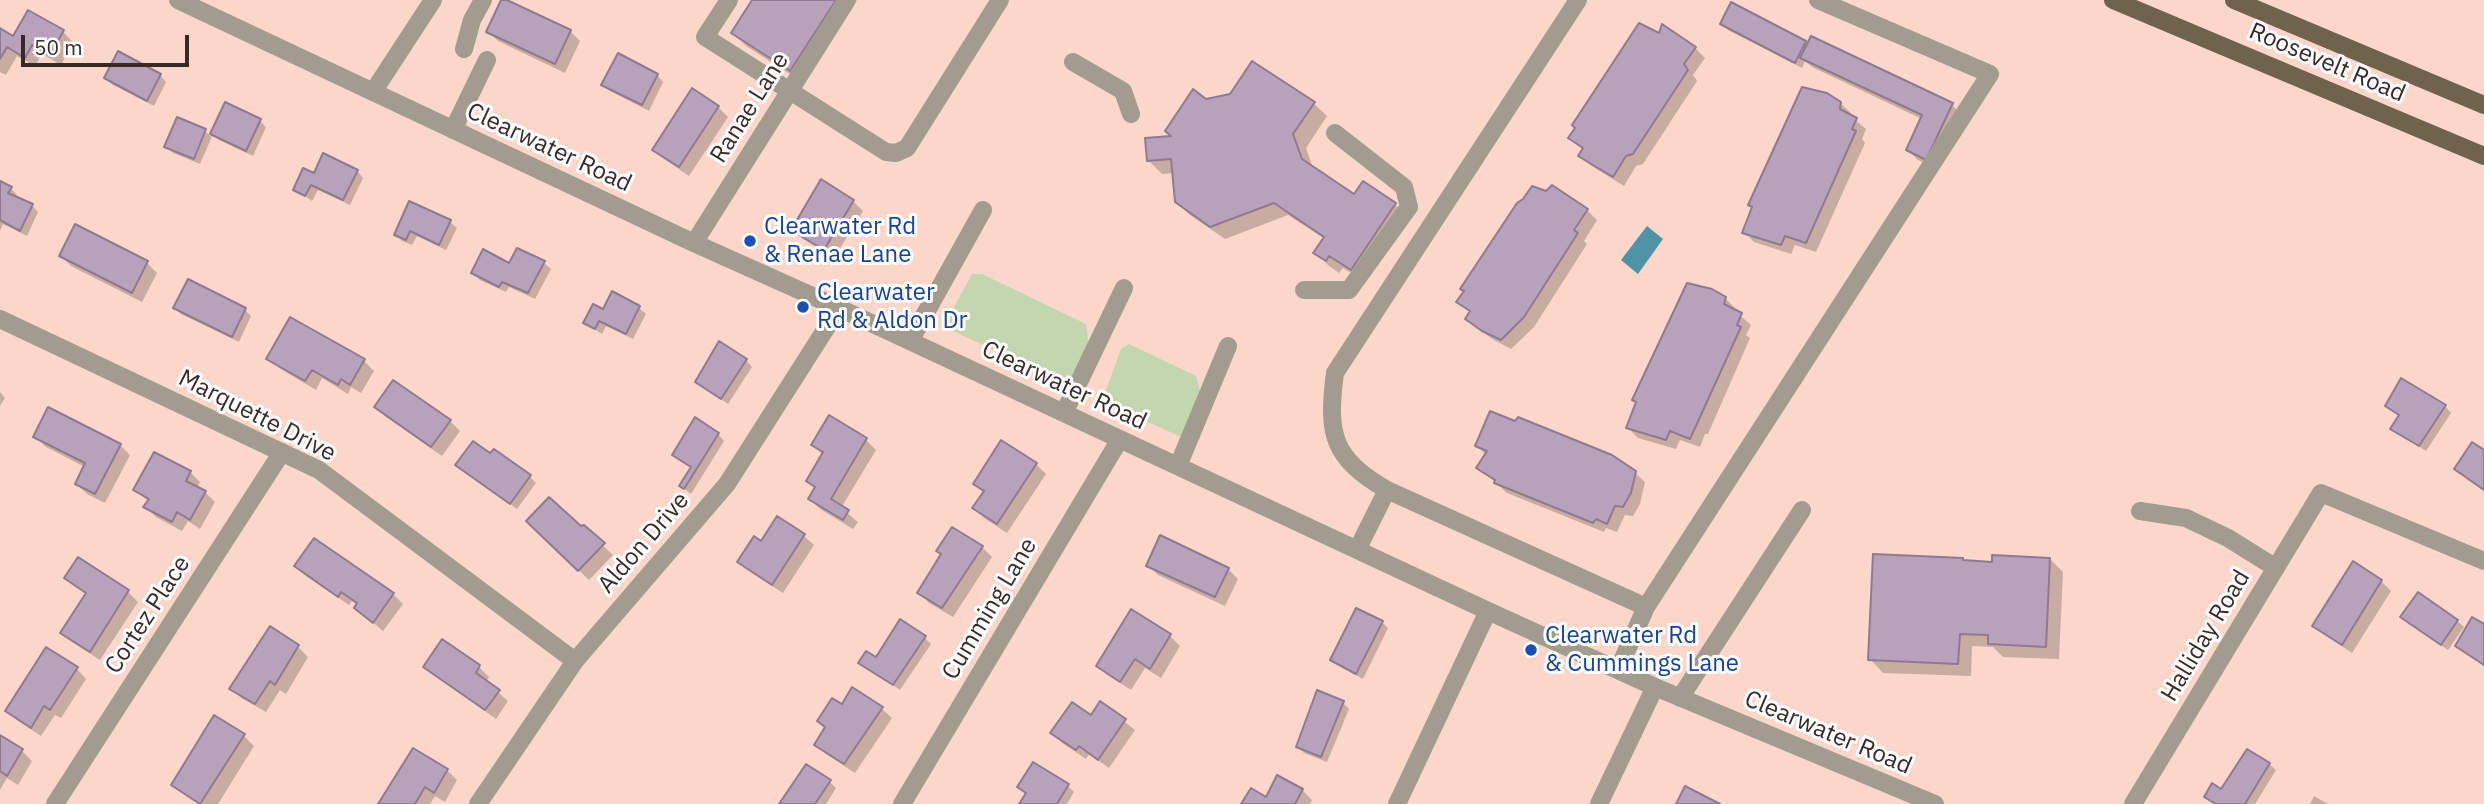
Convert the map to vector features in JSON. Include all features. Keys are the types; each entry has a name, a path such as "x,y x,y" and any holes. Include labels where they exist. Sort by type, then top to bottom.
{"main road":[{"name":"Roosevelt Road","path":"2113,0 2484,156"},
{"name":"Roosevelt Road","path":"2234,0 2484,105"}],"street":[{"name":"Clearwater Road","path":"178,0 694,243 1488,611 1680,698 1935,804"},
{"path":"373,92 433,0"},
{"path":"464,49 472,20 483,0"},
{"path":"729,0 705,37 886,152 896,153 907,148 1000,0"},
{"name":"Ranae Lane","path":"694,243 847,0"},
{"path":"1578,0 1335,373 1331,404 1334,435 1345,458 1362,475 1387,490 1646,607"},
{"path":"1618,670 1646,607 1990,74 1818,0"},
{"path":"453,130 487,60"},
{"path":"1073,62 1123,91 1131,114"},
{"path":"1304,290 1349,290 1409,208 1404,187 1335,133"},
{"path":"910,341 983,210"},
{"path":"1064,413 1124,288"},
{"name":"Aldon Drive","path":"478,804 575,661 727,484 839,308"},
{"name":"Marquette Drive","path":"0,319 318,470 575,661"},
{"path":"1178,466 1228,346"},
{"name":"Cumming Lane","path":"902,804 1120,439"},
{"name":"Cortez Place","path":"55,804 282,452"},
{"path":"1357,550 1387,490"},
{"name":"Halliday Road","path":"2133,804 2321,493 2484,561"},
{"path":"1680,698 1802,510"},
{"path":"2140,511 2186,518 2228,538 2276,568"},
{"path":"1397,804 1488,611"},
{"path":"1600,804 1655,687"}],"green space":[{"path":"972,274 982,274 1086,324 1089,347 1073,379 1064,383 949,329 947,320"},
{"path":"1129,344 1196,376 1202,398 1184,435 1179,436 1102,401 1121,349"}],"water":[{"path":"1647,226 1663,239 1638,274 1621,260"}],"building":[{"path":"501,0 507,0 571,30 555,64 486,32"},
{"path":"752,0 836,0 790,71 731,33"},
{"path":"1731,2 1806,41 1795,63 1720,24"},
{"path":"28,10 64,30 50,56 32,45 25,58 7,47 0,59 0,28 13,36"},
{"path":"1639,23 1659,33 1662,24 1696,47 1684,64 1688,70 1633,154 1626,156 1613,177 1578,156 1583,148 1568,138 1575,128 1572,125"},
{"path":"1811,36 1953,103 1926,160 1906,150 1922,115 1800,58"},
{"path":"118,51 161,74 147,101 104,78"},
{"path":"618,53 658,74 642,105 601,85"},
{"path":"1252,61 1315,102 1293,134 1302,159 1354,194 1363,181 1396,203 1351,270 1329,256 1326,261 1313,253 1324,237 1274,203 1210,227 1175,202 1171,159 1147,161 1145,138 1171,136 1165,131 1193,89 1206,99 1230,94"},
{"path":"1802,87 1827,93 1841,102 1840,109 1857,118 1852,129 1856,131 1806,243 1785,236 1781,245 1742,233 1752,207 1748,205"},
{"path":"692,88 719,106 679,167 652,150"},
{"path":"225,102 261,119 246,151 210,134"},
{"path":"177,117 206,129 194,159 164,147"},
{"path":"323,153 358,170 343,200 311,185 305,196 293,190 303,168 314,173"},
{"path":"821,179 854,200 824,250 791,230"},
{"path":"0,181 12,187 8,193 33,204 20,231 0,220"},
{"path":"1552,185 1588,209 1574,230 1578,233 1524,317 1501,340 1465,319 1470,311 1456,302 1464,291 1460,289 1517,203 1532,186 1546,191"},
{"path":"409,201 451,220 439,245 410,231 406,240 394,235"},
{"path":"75,224 148,261 132,293 59,256"},
{"path":"517,248 545,261 528,293 502,282 499,287 471,273 483,249 509,263"},
{"path":"188,279 246,308 232,337 173,308"},
{"path":"1687,283 1712,289 1726,297 1724,304 1742,313 1737,325 1741,327 1690,439 1670,431 1666,440 1626,428 1636,402 1632,400"},
{"path":"612,291 640,306 626,334 599,321 595,329 583,323 593,304 603,309"},
{"path":"290,317 365,359 350,385 341,379 338,385 312,370 305,381 266,359"},
{"path":"719,341 747,359 721,399 695,382"},
{"path":"2401,378 2446,405 2419,446 2390,429 2399,415 2385,406"},
{"path":"393,380 451,420 431,447 374,407"},
{"path":"48,407 121,444 95,494 75,484 85,463 33,437"},
{"path":"1490,411 1515,421 1518,417 1612,455 1636,471 1631,493 1623,507 1615,506 1607,524 1596,519 1593,523 1494,483 1495,480 1476,468 1487,451 1475,446"},
{"path":"829,415 867,438 831,499 849,510 843,520 808,499 815,487 806,481 823,452 811,445"},
{"path":"695,417 719,433 684,489 679,486 691,467 672,455"},
{"path":"1001,440 1037,463 997,524 972,508 984,491 973,484"},
{"path":"473,441 490,453 494,449 531,475 510,504 455,465"},
{"path":"2472,442 2484,450 2484,490 2454,469"},
{"path":"154,452 191,471 186,481 206,491 190,520 177,512 172,522 143,507 149,499 133,490"},
{"path":"549,497 605,543 578,571 526,521"},
{"path":"777,516 805,534 772,585 737,562 754,536 761,541"},
{"path":"952,527 983,546 942,608 917,593 941,554 936,551"},
{"path":"1160,535 1229,568 1215,597 1146,566"},
{"path":"314,538 394,593 373,623 354,608 357,603 341,592 338,597 294,566"},
{"path":"1873,554 1992,562 1992,555 2050,558 2046,647 1988,644 1988,635 1960,634 1958,664 1868,660"},
{"path":"78,557 129,590 90,652 60,633 86,593 64,578"},
{"path":"2353,561 2382,580 2342,645 2312,626"},
{"path":"2418,592 2458,620 2441,645 2400,617"},
{"path":"1356,608 1383,621 1356,674 1330,660"},
{"path":"1131,609 1171,634 1150,669 1135,659 1120,682 1096,666"},
{"path":"2472,617 2484,624 2484,665 2455,646"},
{"path":"900,619 926,636 893,685 858,663 866,651 876,657"},
{"path":"270,626 299,645 275,685 270,681 255,704 229,689"},
{"path":"442,639 480,665 476,673 500,690 485,710 423,667"},
{"path":"46,647 78,667 50,710 44,706 31,728 5,711"},
{"path":"852,687 883,707 844,764 814,745 825,727 817,721 832,698 842,704"},
{"path":"1317,690 1344,701 1321,757 1296,747"},
{"path":"1100,701 1126,719 1098,760 1079,746 1076,750 1050,733 1072,702 1091,715"},
{"path":"214,715 245,734 200,804 171,785"},
{"path":"0,735 23,749 7,776 0,771"},
{"path":"413,748 448,769 434,793 425,787 415,804 378,804"},
{"path":"2247,749 2270,763 2245,804 2216,804 2204,797 2212,783 2221,789"},
{"path":"1033,762 1069,784 1057,804 1019,804 1026,793 1017,787"},
{"path":"806,764 831,780 815,804 779,804"},
{"path":"1277,775 1303,789 1295,804 1241,804 1251,788 1266,797"},
{"path":"1685,786 1720,804 1676,804"}],"place":[{"name":"Clearwater Rd & Renae Lane","path":"750,241"},
{"name":"Clearwater Rd & Aldon Dr","path":"803,307"},
{"name":"Clearwater Rd & Cummings Lane","path":"1531,650"}]}
